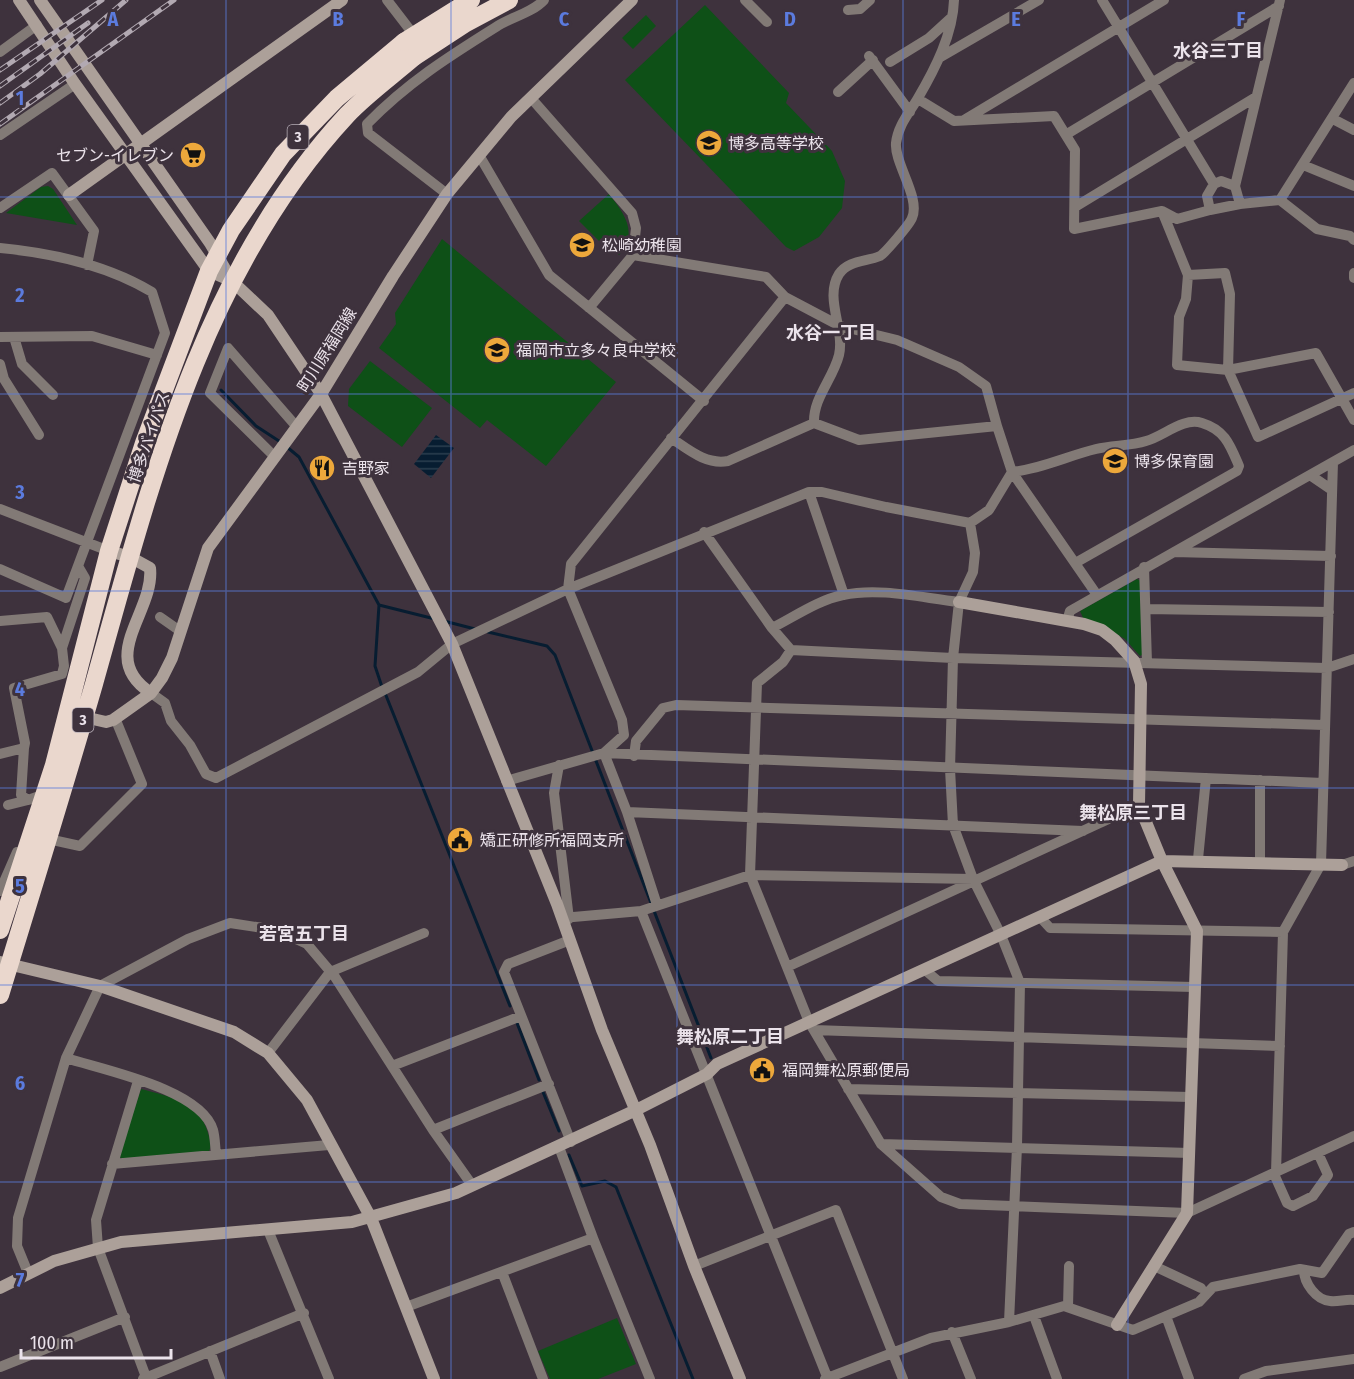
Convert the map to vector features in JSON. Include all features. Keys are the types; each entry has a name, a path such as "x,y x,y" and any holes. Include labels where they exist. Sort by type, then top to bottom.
{"highway":[{"name":"博多バイパス","path":"0,930 36,797 109,551 144,444 209,271 282,154 337,98 409,50 471,0"},
{"name":"博多バイパス","path":"0,995 5,963 48,839 162,450 200,351 232,282 302,171 348,114 409,50 509,0"}],"street":[{"path":"19,0 75,84 209,271 232,282 268,315 321,394 452,644 506,781 566,919"},
{"path":"40,0 218,254 232,282"},
{"path":"69,195 342,0"},
{"path":"387,0 436,63"},
{"path":"447,194 368,133 367,124 396,94 436,63 502,22 539,6 544,0"},
{"name":"町川原福岡線","path":"115,718 151,693 172,658 208,548 321,394 393,276 447,194 531,98 632,0"},
{"path":"745,0 767,22"},
{"path":"848,10 860,9 870,0"},
{"path":"814,423 814,412 839,355 840,326 834,301 835,285 840,274 849,265 882,255 913,217 914,206 896,144 901,124 918,99 939,58 952,17 954,0"},
{"path":"939,58 1039,0"},
{"path":"1101,0 1214,184"},
{"path":"963,120 1164,0"},
{"path":"1067,134 1152,85 1279,3"},
{"path":"1240,204 1235,186 1279,3"},
{"path":"890,62 929,38 952,17"},
{"path":"0,52 37,26"},
{"path":"838,92 871,58 910,111"},
{"path":"1280,200 1354,83"},
{"path":"0,135 75,84"},
{"path":"1075,207 1256,97"},
{"path":"531,98 632,213 636,228 633,255 589,308"},
{"path":"918,99 954,121 1054,116 1075,150 1074,229 1162,212 1177,219 1240,204 1280,200 1317,229 1350,236 1354,240"},
{"path":"1333,119 1354,130"},
{"path":"479,155 549,275 704,401"},
{"path":"1303,165 1354,186"},
{"path":"0,208 52,174 94,231 87,265"},
{"path":"1210,210 1207,195 1214,184 1221,181 1235,186"},
{"path":"1162,212 1188,275 1186,299 1179,316 1177,365 1228,370 1316,353 1354,420"},
{"path":"0,248 35,252 129,278 152,292 165,333 66,598 0,569"},
{"path":"633,255 766,277 785,297 840,326 897,340 959,367 986,386 1012,472 1077,562 1097,595"},
{"path":"1188,275 1225,273 1230,294 1228,370 1258,437 1354,393"},
{"path":"1354,273 1354,278"},
{"path":"604,753 624,735 622,720 568,589 571,564 670,438 704,401 785,297"},
{"path":"0,337 92,336 157,355"},
{"path":"14,337 22,364 52,396"},
{"path":"274,456 210,393 228,348 296,426"},
{"path":"0,364 4,379 39,435"},
{"path":"0,509 86,543 130,557 150,568 151,583 132,629 127,650 130,672 165,703 171,721 190,745 206,774 216,778 418,672 452,644 568,589 704,532 809,492 822,492 970,523 989,510 1012,472 1043,466 1095,449 1148,441 1189,422 1200,422 1220,430 1227,437 1239,466 1237,471 1077,562"},
{"path":"670,438 699,457 716,463 728,461 814,423 859,440 997,426"},
{"path":"1067,621 1070,610 1354,450"},
{"path":"1318,1153 1328,1175 1313,1196 1293,1206 1287,1203 1275,1173 1283,932 1321,864 1333,462"},
{"path":"1310,475 1332,490"},
{"path":"809,492 844,595"},
{"path":"970,523 975,554 973,572 959,602 954,658 950,769 952,825 973,879 1001,934 1020,983 1017,1035 1017,1147 1009,1322"},
{"path":"704,532 772,628 791,650 954,658 1134,661 1327,668 1354,659"},
{"path":"1174,552 1331,556"},
{"path":"62,648 85,578 78,566"},
{"path":"1144,567 1147,663"},
{"path":"772,628 824,601 844,595 880,593 959,602 1067,621 1102,630 1115,640 1134,661 1141,684 1138,805 1162,861 1197,931 1191,1153 1187,1212 1117,1324"},
{"path":"1146,609 1329,612"},
{"path":"0,621 47,617 62,648 64,666 62,674 15,688 25,742 21,795 36,797"},
{"path":"160,617 180,631"},
{"path":"791,650 783,662 758,680 750,875 811,1026 848,1089 881,1144 941,1197 960,1204 1187,1212 1354,1136"},
{"path":"634,756 636,741 663,708 676,705 1324,725"},
{"path":"48,839 80,846 142,784 115,718 106,722 84,717"},
{"path":"0,754 24,748"},
{"path":"506,781 604,753 1323,783"},
{"path":"604,753 627,812 657,906"},
{"path":"559,765 554,793 570,940 602,1030 636,1110 694,1266 740,1379"},
{"path":"1198,860 1206,778"},
{"path":"1260,780 1260,862"},
{"path":"8,805 36,797"},
{"path":"787,967 973,879 1138,805"},
{"path":"627,812 1083,831"},
{"path":"0,891 21,843"},
{"path":"0,1288 54,1261 121,1242 268,1230 370,1218 456,1193 636,1110 707,1074 717,1064 811,1026 1001,934 1162,861 1321,864 1342,865 1354,869"},
{"path":"1342,865 1354,861"},
{"path":"566,919 641,911 750,875 973,879"},
{"path":"641,911 772,1235 827,1379 952,1332 1009,1322 1064,1306 1133,1330 1199,1302 1213,1287 1304,1270 1322,1273 1349,1234 1354,1232"},
{"path":"1040,917 1050,928 1283,932"},
{"path":"28,1273 17,1246 18,1218 66,1058 100,986 188,939 230,922 276,930 307,944 330,972 433,1130 472,1185"},
{"path":"267,1053 330,972 423,933"},
{"path":"570,940 508,964 504,972 549,1084 593,1238 650,1379"},
{"path":"5,963 100,986 234,1032 267,1053 287,1073 306,1100 370,1218 435,1379"},
{"path":"925,970 938,981 1194,987"},
{"path":"392,1066 521,1017"},
{"path":"811,1026 1280,1046"},
{"path":"66,1058 182,1097 203,1113 213,1129 216,1154"},
{"path":"138,1081 96,1220 98,1248 125,1317 145,1378 304,1313"},
{"path":"433,1130 549,1084"},
{"path":"848,1089 1191,1097"},
{"path":"881,1144 1191,1153"},
{"path":"112,1164 329,1145"},
{"path":"694,1266 836,1210 903,1379"},
{"path":"268,1230 304,1313 329,1379"},
{"path":"406,1307 593,1238"},
{"path":"1068,1307 1069,1266"},
{"path":"1154,1266 1201,1288"},
{"path":"1304,1270 1311,1288 1319,1297 1328,1301 1354,1300"},
{"path":"502,1272 543,1379"},
{"path":"1034,1316 1057,1379"},
{"path":"1166,1316 1189,1379"},
{"path":"0,1367 125,1317"},
{"path":"952,1332 971,1379"},
{"path":"210,1351 220,1379"},
{"path":"1244,1379 1354,1359"}],"green space":[{"path":"705,5 789,93 786,103 832,151 845,181 842,208 819,237 794,251 786,247 625,80"},
{"path":"646,15 656,26 633,49 622,38"},
{"path":"48,186 53,189 77,225 6,213 41,187"},
{"path":"609,194 620,208 629,231 625,247 619,255 602,238 599,241 579,221"},
{"path":"442,239 616,382 546,466 487,420 480,428 379,348 396,324 395,313"},
{"path":"370,361 432,408 402,447 348,406 349,389"},
{"path":"1137,579 1141,581 1143,654 1140,656 1125,639 1108,629 1084,620 1080,611"},
{"path":"141,1089 182,1102 198,1114 208,1133 211,1145 209,1151 122,1159 119,1156"},
{"path":"617,1318 636,1364 598,1379 550,1379 538,1351"}],"water":[{"path":"436,435 454,448 431,478 414,464"}],"waterway":[{"path":"221,390 256,426 282,443"},
{"path":"287,447 299,457 379,605 375,666 382,687"},
{"path":"379,605 435,619"},
{"path":"444,621 475,629"},
{"path":"488,632 547,646 555,655 711,1058"},
{"path":"385,693 510,1006"},
{"path":"517,1023 539,1080"},
{"path":"543,1092 559,1131"},
{"path":"569,1155 582,1186 605,1181 616,1187 693,1379"}],"railway":[{"path":"0,70 102,0"},
{"path":"0,103 40,74 126,0"},
{"path":"0,124 174,0"},
{"path":"0,86 88,23"}],"place":[{"name":"博多高等学校","path":"709,143"},
{"name":"セブン-イレブン","path":"193,155"},
{"name":"松崎幼稚園","path":"582,245"},
{"name":"福岡市立多々良中学校","path":"497,350"},
{"name":"博多保育園","path":"1115,461"},
{"name":"吉野家","path":"322,468"},
{"name":"矯正研修所福岡支所","path":"460,840"},
{"name":"福岡舞松原郵便局","path":"762,1070"}],"district":[{"name":"水谷三丁目","path":"1218,51"},
{"name":"水谷一丁目","path":"831,333"},
{"name":"舞松原三丁目","path":"1133,813"},
{"name":"若宮五丁目","path":"304,934"},
{"name":"舞松原二丁目","path":"730,1037"}]}
